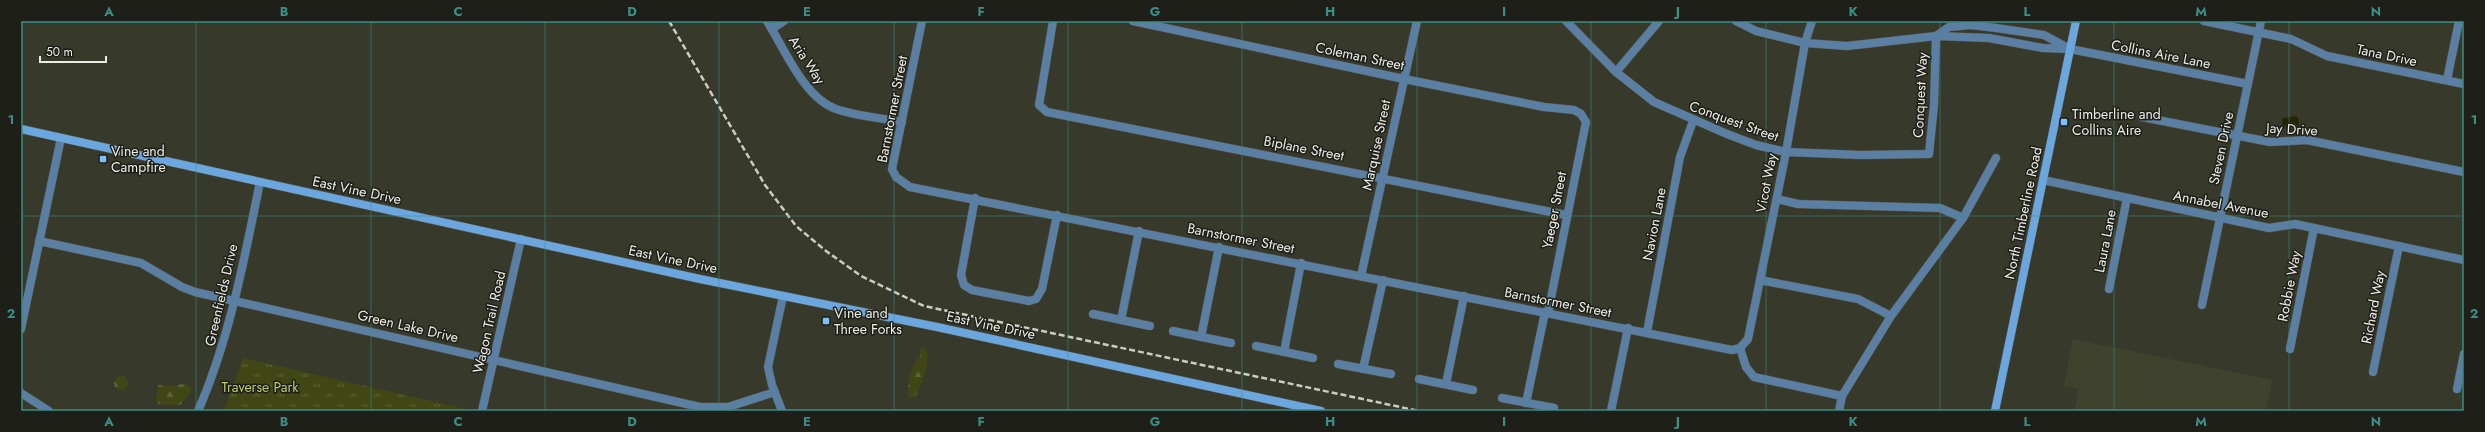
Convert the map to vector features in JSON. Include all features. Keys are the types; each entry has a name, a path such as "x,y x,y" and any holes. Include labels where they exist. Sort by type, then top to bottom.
{"street":[{"name":"Aria Way","path":"767,21 808,90 823,103 836,109 902,122"},
{"path":"772,29 784,21"},
{"name":"Barnstormer Street","path":"922,21 892,169 896,177 910,187 975,198 1732,350 1740,348"},
{"name":"Biplane Street","path":"1053,21 1039,105 1047,112 1382,177 1566,215"},
{"name":"Coleman Street","path":"1133,21 1154,23 1404,79 1544,107 1574,110 1581,114"},
{"name":"Marquise Street","path":"1362,276 1416,21"},
{"name":"Conquest Street","path":"1566,21 1616,72 1654,102 1693,121 1756,145 1786,152 1861,155 1929,154"},
{"path":"1616,72 1659,21"},
{"path":"1736,21 1756,31 1805,43 1847,46 1936,36 1989,38 2043,48 2070,49"},
{"name":"Vicot Way","path":"1740,348 1748,339 1786,152 1805,43 1812,21"},
{"name":"North Timberline Road","path":"1995,411 2076,21"},
{"path":"2204,21 2258,32"},
{"name":"Steven Drive","path":"2202,305 2261,21"},
{"path":"2447,80 2459,21"},
{"path":"1936,36 1949,27 1990,27 2044,35 2070,49"},
{"name":"Tana Drive","path":"2258,32 2299,41 2327,56 2464,84"},
{"name":"Conquest Way","path":"1929,154 1934,105 1936,36"},
{"name":"Collins Aire Lane","path":"2070,49 2248,84"},
{"name":"Yaeger Street","path":"1526,403 1586,122 1581,114"},
{"name":"Jay Drive","path":"2142,117 2270,142 2307,140 2464,172"},
{"name":"Navion Lane","path":"1647,332 1680,157 1693,121"},
{"name":"East Vine Drive","path":"21,128 520,240 937,327 1321,411"},
{"path":"21,329 61,138"},
{"path":"1839,411 1842,396 1891,316 1963,218 1996,158"},
{"name":"Annabel Avenue","path":"2043,180 2269,228 2295,224 2464,260"},
{"name":"Greenfields Drive","path":"198,411 225,341 260,182"},
{"path":"975,198 961,275 964,285 972,290 1022,300 1036,299 1042,289 1057,215"},
{"name":"Laura Lane","path":"2109,289 2127,198"},
{"path":"1776,199 1798,204 1940,208 1963,218"},
{"name":"Robbie Way","path":"2290,349 2314,228"},
{"path":"1121,320 1139,231"},
{"name":"Wagon Trail Road","path":"482,411 520,240"},
{"name":"Green Lake Drive","path":"40,241 141,263 182,287 700,408 728,407 775,392"},
{"name":"Richard Way","path":"2373,372 2399,246"},
{"path":"1201,337 1219,247"},
{"path":"1284,352 1301,264"},
{"path":"1364,369 1383,280"},
{"path":"1760,280 1858,299 1891,316"},
{"path":"782,411 768,367 783,296"},
{"path":"1446,384 1464,296"},
{"path":"1093,314 1150,326"},
{"path":"1611,411 1628,328"},
{"path":"1173,331 1231,343"},
{"path":"1256,346 1313,358"},
{"path":"1740,348 1746,367 1754,377 1842,396"},
{"path":"2457,389 2464,354"},
{"path":"1338,364 1391,374"},
{"path":"1419,379 1473,390"},
{"path":"21,393 49,411"},
{"path":"1502,398 1554,408"}],"shaded area":[{"path":"2073,339 2272,380 2266,411 2074,411 2079,389 2064,386"}],"green space":[{"path":"925,347 927,352 927,365 921,385 916,396 909,398 908,387 911,370 920,357 920,348"},
{"name":"Traverse Park","path":"243,358 470,410 470,411 224,411"},
{"path":"121,376 126,378 128,383 126,388 121,390 116,388 114,383 116,378"},
{"path":"186,383 191,388 190,393 180,405 158,404 156,399 158,385 174,386"}],"water":[{"path":"2298,116 2299,126 2283,128 2282,118"}],"railway":[{"path":"669,21 765,185 796,226 826,251 861,276 924,306 1419,411"}],"place":[{"name":"Timberline and Collins Aire","path":"2064,122"},
{"name":"Vine and Campfire","path":"103,159"},
{"name":"Vine and Three Forks","path":"826,321"}]}
